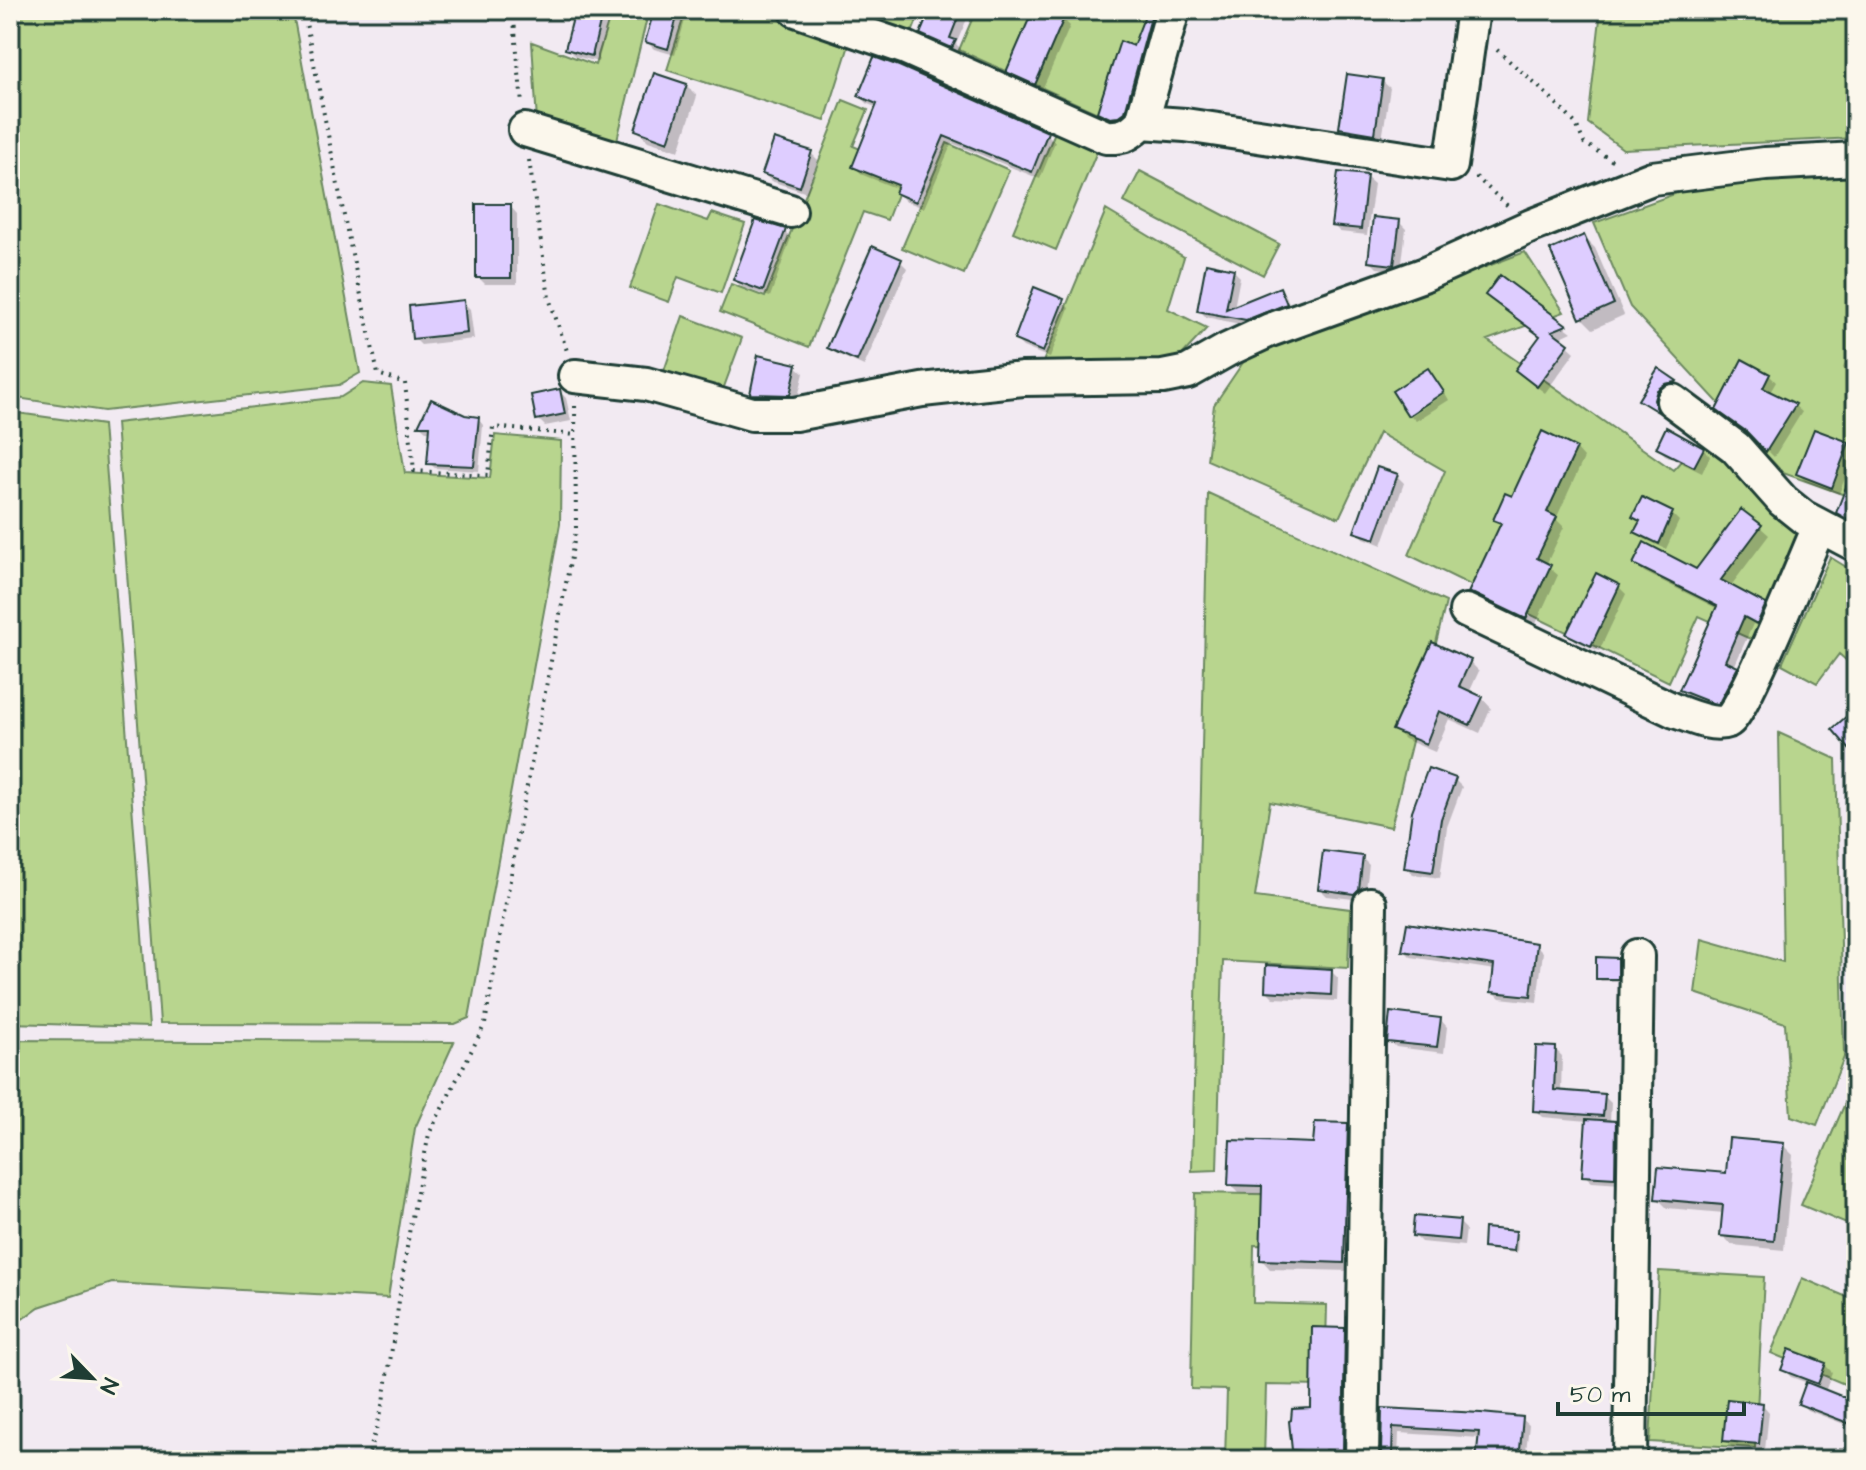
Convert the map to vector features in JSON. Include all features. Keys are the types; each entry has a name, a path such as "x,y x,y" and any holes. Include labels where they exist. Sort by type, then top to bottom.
{"street":[{"path":"796,10 906,48 1106,137 1122,138 1142,122 1173,10"},
{"path":"1142,122 1185,125 1451,165 1473,10"},
{"path":"525,130 790,211"},
{"path":"575,376 646,384 752,414 795,414 922,390 1023,379 1163,377 1188,372 1270,330 1423,275 1531,226 1652,178 1765,164 1856,159"},
{"path":"1673,401 1735,447 1783,501 1819,527 1856,545"},
{"path":"1466,611 1675,711 1710,722 1727,722 1734,716 1750,687 1819,527"},
{"path":"1362,1460 1370,904"},
{"path":"1630,1460 1637,956"}],"path":[{"path":"306,10 305,18 343,211 378,374 405,383 414,471 488,475 493,427 576,435"},
{"path":"367,1460 384,1402 410,1227 429,1134 485,1024 576,531 575,376 549,298 525,130 513,10"},
{"path":"1492,46 1576,124 1584,143 1610,160 1652,178"},
{"path":"1451,165 1473,175 1531,226"}],"green space":[{"path":"10,10 294,10 360,373 339,385 104,411 10,397"},
{"path":"612,10 649,10 615,148 537,122 532,42 595,65"},
{"path":"686,10 761,10 851,39 825,121 667,70"},
{"path":"855,10 921,10 912,33"},
{"path":"976,10 1150,10 1104,116 959,50"},
{"path":"1601,10 1856,10 1856,138 1623,149 1588,123"},
{"path":"843,100 868,110 853,146 907,168 887,220 863,212 809,347 720,312 731,284 765,297"},
{"path":"1055,132 1098,149 1056,250 1013,232"},
{"path":"947,143 1009,170 964,274 902,248"},
{"path":"1140,171 1279,244 1263,275 1124,202"},
{"path":"1856,172 1856,499 1783,473 1630,307 1594,223 1716,179"},
{"path":"659,204 708,221 712,213 745,224 721,293 678,277 669,302 630,288"},
{"path":"1106,210 1184,257 1168,309 1207,328 1169,369 1130,360 1040,369"},
{"path":"1525,252 1564,312 1487,340 1673,470 1705,435 1811,536 1757,642 1699,616 1669,682 1409,555 1445,471 1379,433 1339,518 1207,460 1214,405 1246,358"},
{"path":"683,316 742,338 721,395 663,374"},
{"path":"363,383 391,386 405,473 490,478 495,435 561,441 560,524 469,1018 455,1024 160,1023 116,423 341,397"},
{"path":"10,412 103,425 149,1027 10,1023"},
{"path":"1208,493 1446,602 1391,827 1270,802 1255,897 1350,909 1348,968 1223,961 1217,1170 1192,1171"},
{"path":"1830,557 1856,573 1856,669 1839,654 1817,683 1782,664"},
{"path":"1779,733 1836,759 1844,1057 1817,1125 1791,1116 1785,1023 1695,993 1702,939 1783,962"},
{"path":"10,1040 454,1042 415,1128 388,1298 112,1283 39,1307 10,1328"},
{"path":"1856,1078 1856,1228 1801,1205"},
{"path":"1195,1193 1308,1195 1307,1246 1254,1245 1253,1303 1327,1305 1325,1386 1266,1385 1264,1460 1225,1460 1227,1390 1191,1389"},
{"path":"1659,1271 1764,1277 1755,1448 1650,1442"},
{"path":"1802,1278 1854,1300 1856,1297 1856,1389 1771,1353"}],"building":[{"path":"575,10 603,10 592,56 565,49"},
{"path":"654,10 679,10 668,49 645,42"},
{"path":"930,10 961,10 950,38 956,40 952,48 920,34"},
{"path":"1033,10 1046,10 1064,18 1035,85 1006,72"},
{"path":"1147,10 1153,10 1125,112 1110,118 1097,112 1120,41 1133,46"},
{"path":"874,57 1048,132 1032,172 944,136 916,202 895,193 898,185 852,167 877,104 858,96"},
{"path":"654,73 687,84 668,142 635,130"},
{"path":"1347,74 1383,79 1375,134 1339,128"},
{"path":"774,139 812,151 800,187 762,174"},
{"path":"1338,172 1367,175 1361,229 1331,226"},
{"path":"476,204 511,204 511,278 476,278"},
{"path":"1373,217 1400,220 1394,265 1368,262"},
{"path":"755,220 786,229 763,291 733,280"},
{"path":"1584,235 1614,304 1580,319 1550,250"},
{"path":"872,246 902,259 857,361 827,348"},
{"path":"1206,263 1234,269 1226,309 1280,287 1287,304 1246,320 1197,311"},
{"path":"1500,275 1567,325 1552,331 1569,344 1537,387 1515,370 1540,336 1485,295"},
{"path":"1034,287 1064,299 1043,352 1014,340"},
{"path":"464,300 467,333 412,339 409,306"},
{"path":"758,355 797,364 790,395 750,394"},
{"path":"1742,359 1770,374 1763,388 1796,404 1766,452 1747,432 1716,410"},
{"path":"1428,368 1444,392 1408,416 1392,391"},
{"path":"1658,368 1677,381 1657,390 1654,400 1658,412 1638,400"},
{"path":"560,389 565,414 536,420 531,395"},
{"path":"431,399 465,415 479,417 474,466 427,464 430,426 418,426"},
{"path":"1666,427 1704,448 1694,467 1656,448"},
{"path":"1814,429 1849,442 1832,488 1796,474"},
{"path":"1542,431 1577,448 1547,512 1557,517 1537,558 1551,565 1526,619 1468,593 1501,523 1493,520 1505,493 1512,496"},
{"path":"1377,467 1398,474 1375,539 1354,532"},
{"path":"1856,467 1856,524 1836,513"},
{"path":"1642,497 1673,512 1659,544 1634,532 1640,521 1632,517"},
{"path":"1741,509 1762,525 1721,580 1766,604 1757,624 1744,617 1725,661 1738,667 1718,704 1679,690 1717,606 1633,564 1644,542 1696,569"},
{"path":"1596,573 1620,585 1591,646 1566,634"},
{"path":"1432,642 1471,660 1459,686 1483,697 1470,725 1439,711 1426,744 1392,730"},
{"path":"1856,708 1856,757 1832,729"},
{"path":"1428,768 1456,778 1441,819 1433,872 1404,868 1412,811"},
{"path":"1323,851 1363,856 1359,889 1354,894 1318,889"},
{"path":"1407,923 1537,943 1531,996 1491,992 1494,965 1402,951"},
{"path":"1596,957 1618,958 1618,979 1596,979"},
{"path":"1266,965 1332,969 1331,995 1265,991"},
{"path":"1390,1012 1441,1018 1437,1047 1387,1042"},
{"path":"1536,1046 1556,1047 1554,1090 1605,1094 1603,1116 1533,1111"},
{"path":"1586,1119 1616,1121 1615,1178 1582,1176"},
{"path":"1315,1122 1348,1123 1344,1263 1260,1260 1262,1186 1228,1185 1230,1140 1313,1143"},
{"path":"1729,1138 1784,1143 1774,1241 1720,1236 1723,1205 1655,1199 1658,1167 1726,1173"},
{"path":"1414,1216 1460,1220 1458,1240 1412,1236"},
{"path":"1484,1228 1516,1231 1514,1251 1483,1248"},
{"path":"1312,1327 1345,1328 1343,1451 1326,1450 1325,1458 1308,1458 1302,1451 1292,1450 1289,1421 1292,1409 1311,1408"},
{"path":"1789,1349 1826,1363 1818,1384 1781,1370"},
{"path":"1806,1382 1856,1402 1856,1426 1798,1404"},
{"path":"1727,1399 1763,1403 1759,1444 1723,1441"},
{"path":"1382,1408 1523,1417 1519,1460 1476,1460 1479,1432 1393,1427 1392,1454 1381,1453"}]}
